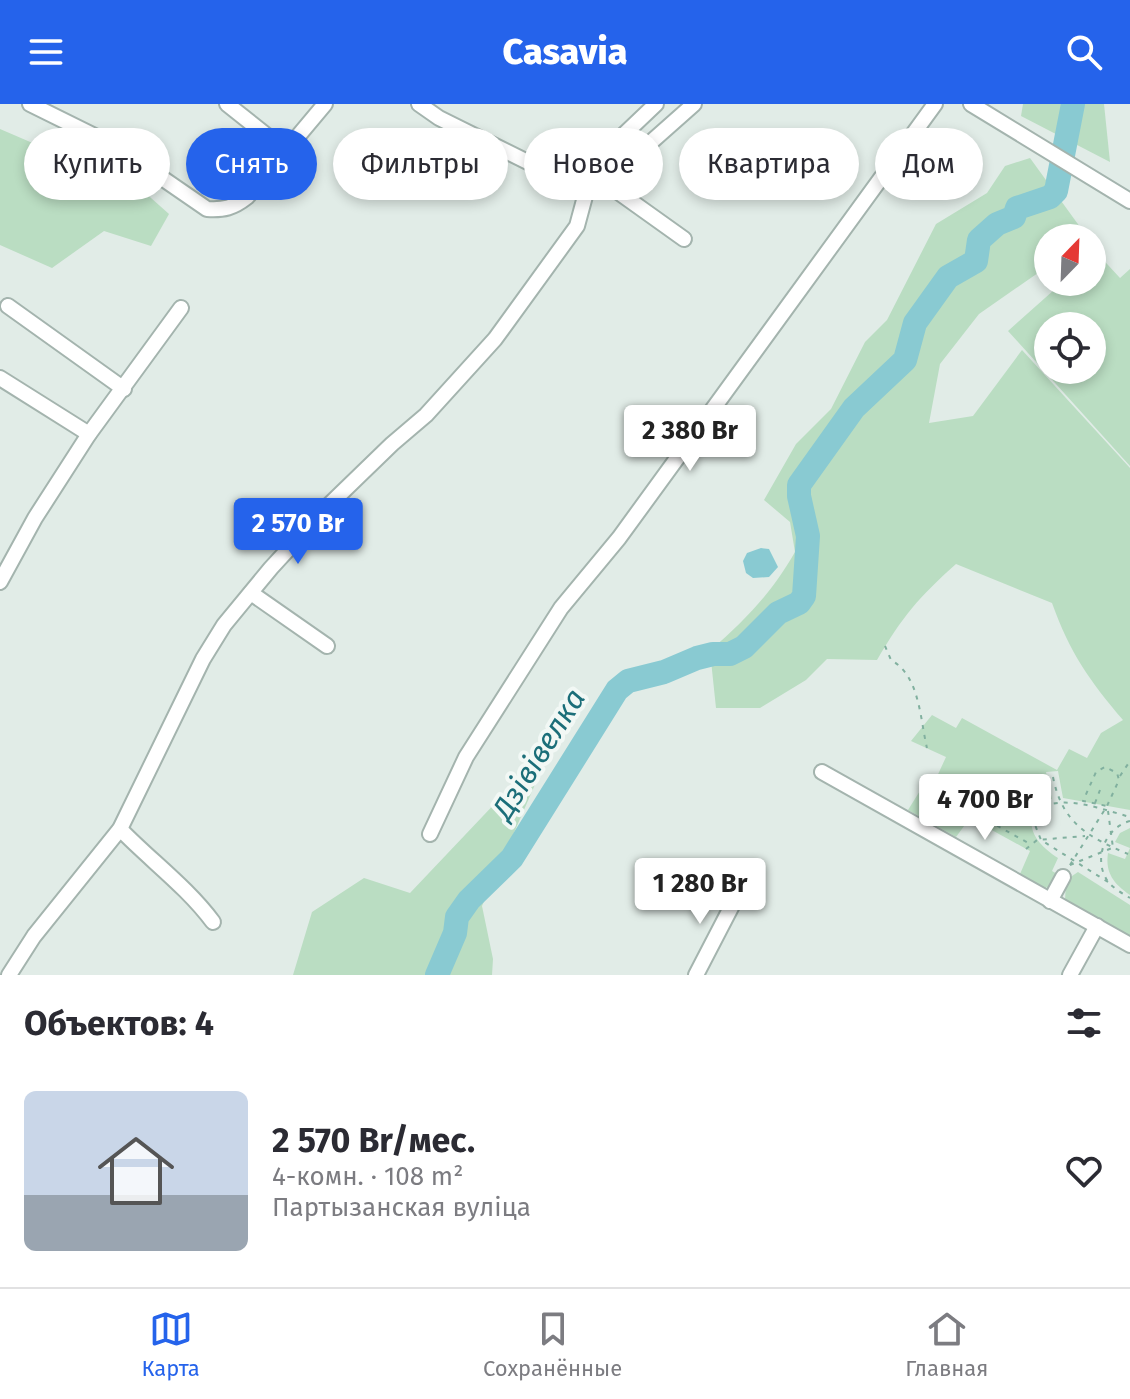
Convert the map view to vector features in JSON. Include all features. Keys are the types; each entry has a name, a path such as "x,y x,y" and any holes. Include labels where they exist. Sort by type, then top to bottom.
{"street":[{"path":"30,104 117,147 186,195"},
{"path":"227,104 257,128"},
{"path":"304,128 325,104"},
{"path":"419,104 439,118 524,155"},
{"path":"631,128 656,104"},
{"path":"663,131 694,104"},
{"path":"430,834 466,757 561,608 619,538 935,104"},
{"path":"971,104 1130,201"},
{"path":"194,200 207,209 224,210 243,200"},
{"path":"9,975 34,936 120,829 203,659 224,625 329,505 426,415 495,339 577,226 584,200"},
{"path":"629,200 684,239"},
{"path":"8,306 124,389"},
{"path":"0,582 35,518 89,434 181,308"},
{"path":"0,378 89,434"},
{"path":"251,593 327,646"},
{"path":"822,772 1130,945"},
{"path":"120,829 153,863 195,898 213,922"},
{"path":"1050,901 1063,877"},
{"path":"696,975 738,894"},
{"path":"1070,975 1097,926"}],"path":[{"path":"885,646 891,660 900,665 916,689 927,748"},
{"path":"1113,848 1069,866 1106,809 1119,777 1130,761"},
{"path":"1119,777 1111,769 1099,768 1083,801 1130,819"},
{"path":"1053,777 1059,801 1088,836 1128,854"},
{"path":"930,784 933,790 1030,844"},
{"path":"1094,804 1100,790"},
{"path":"1072,861 1041,840 1033,820 1037,809 1059,801 1106,809"},
{"path":"1106,809 1113,848"},
{"path":"1108,882 1101,864 1101,853 1111,831 1130,819"},
{"path":"1026,849 1041,840 1088,836"},
{"path":"1077,862 1130,898"}],"green space":[{"path":"1023,104 1104,104 1110,162 1021,116"},
{"path":"0,129 24,139 24,200 153,200 169,214 151,246 104,231 52,268 0,245"},
{"path":"1030,158 1078,224 1034,224 1034,276 979,314 940,364 929,423 973,416 1022,350 1034,363 1034,384 1053,384 1130,468 1130,810 1063,798 1058,771 1046,772 1052,799 1038,804 1033,812 1032,828 1044,847 1058,858 1052,871 1059,875 1055,884 1038,891 1024,883 1020,874 1030,851 970,818 956,837 908,810 923,786 934,783 946,757 911,741 932,715 956,728 962,718 1057,770 1069,749 1087,758 1101,733 1123,720 1082,665 1052,603 956,564 912,608 877,660 827,659 806,680 760,708 716,708 710,651 757,605 795,552 790,522 764,500 796,444 831,409 865,342 887,320 936,224 975,200 983,200 983,195 1005,166"},
{"path":"1106,263 1120,278 1130,269 1130,466 1056,384 1106,384 1106,312 1034,312 1034,360 1008,331 1047,296 1106,296"},
{"path":"554,741 482,906 493,959 492,975 293,975 312,912 364,878 410,893"},
{"path":"1130,828 1130,848 1115,842 1120,833"},
{"path":"1130,848 1130,895 1112,877 1107,860 1108,853 1125,859"},
{"path":"1078,872 1130,905 1130,938 1065,901 1066,880"}],"water":[{"path":"761,548 769,549 778,567 769,577 753,578 746,573 743,561 747,553"}],"waterway":[{"name":"Дзівівелка","path":"437,975 455,933 457,917 469,900 512,858 617,690 628,681 664,672 697,658 730,654 744,647 778,613 799,603 804,596 808,536 799,485 854,408 905,360 915,323 948,277 976,261 979,240 997,224 1014,217 1017,208 1050,197 1056,191 1073,104"}]}
